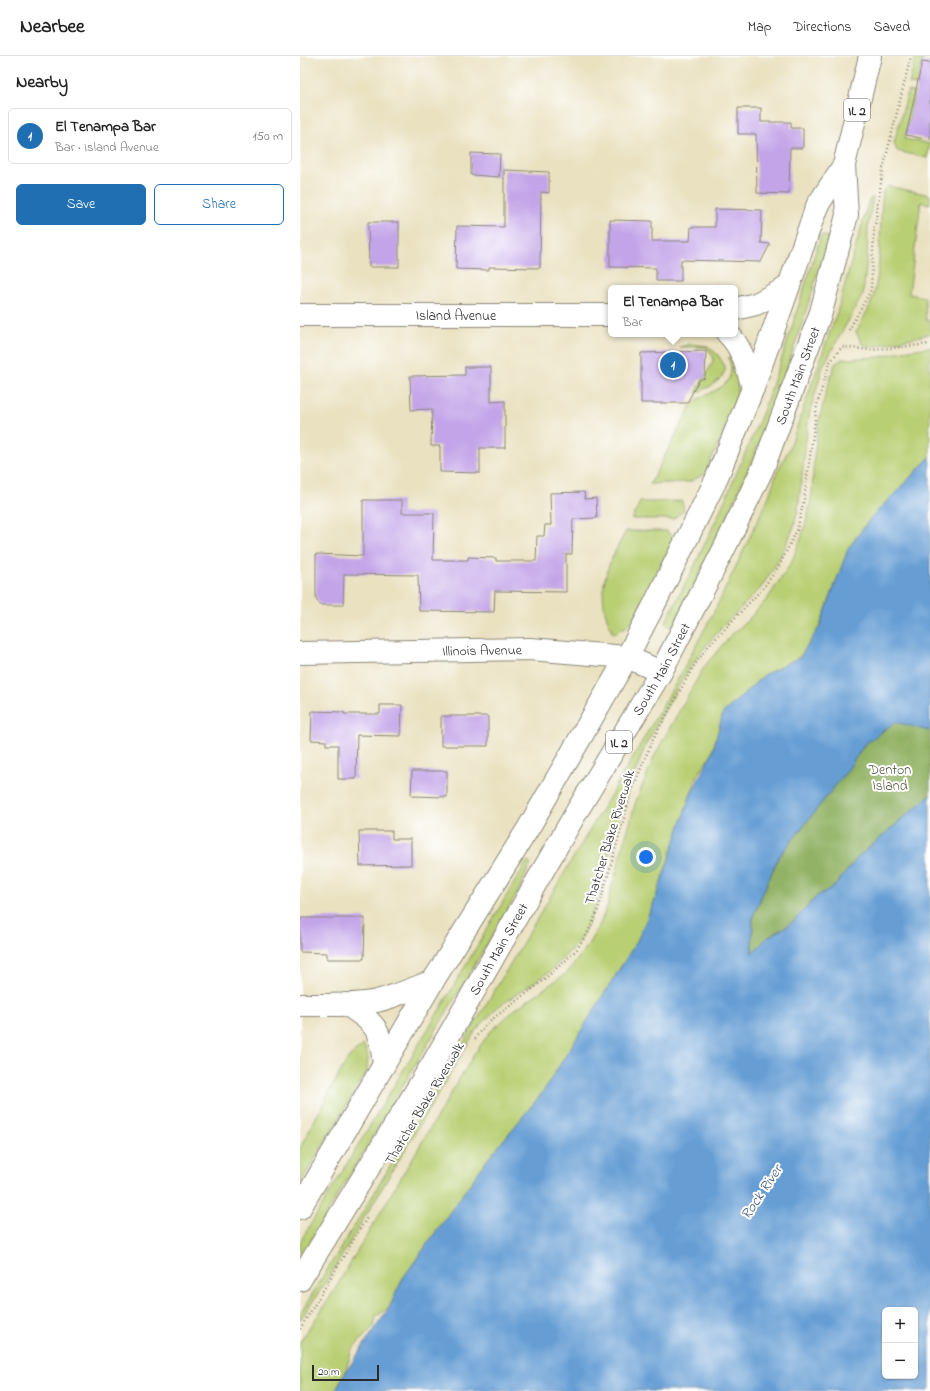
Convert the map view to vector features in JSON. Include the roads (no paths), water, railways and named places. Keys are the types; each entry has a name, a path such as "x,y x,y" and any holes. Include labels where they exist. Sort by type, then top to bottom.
{"main road":[{"name":"South Main Street","path":"300,1280 432,1063 577,811 661,672 725,547 763,468 821,312 847,215 844,165 870,56"},
{"name":"South Main Street","path":"300,1208 433,981 529,827 627,657 655,604 715,482 753,388 817,206 844,165"},
{"path":"738,308 756,304 788,287"},
{"name":"Island Avenue","path":"300,315 608,315"},
{"path":"731,337 744,358 753,388"},
{"name":"Illinois Avenue","path":"300,653 530,648 627,657 661,672"},
{"path":"300,1005 346,1004 376,1001 398,995 433,981"},
{"path":"346,1004 367,1018 377,1029 382,1043 384,1065"}],"water":[{"name":"Rock River","path":"930,457 930,731 895,722 864,745 847,771 778,858 753,916 752,953 767,938 793,922 817,896 835,886 857,858 930,795 930,1388 928,1391 335,1391 345,1373 389,1308 403,1278 487,1160 543,1092 637,941 655,900 690,796 712,753 723,713 764,675 800,657 820,626 848,549 869,520"}],"place":[{"name":"El Tenampa Bar","path":"673,365"}],"park label":[{"name":"Denton Island","path":"890,778"}]}
